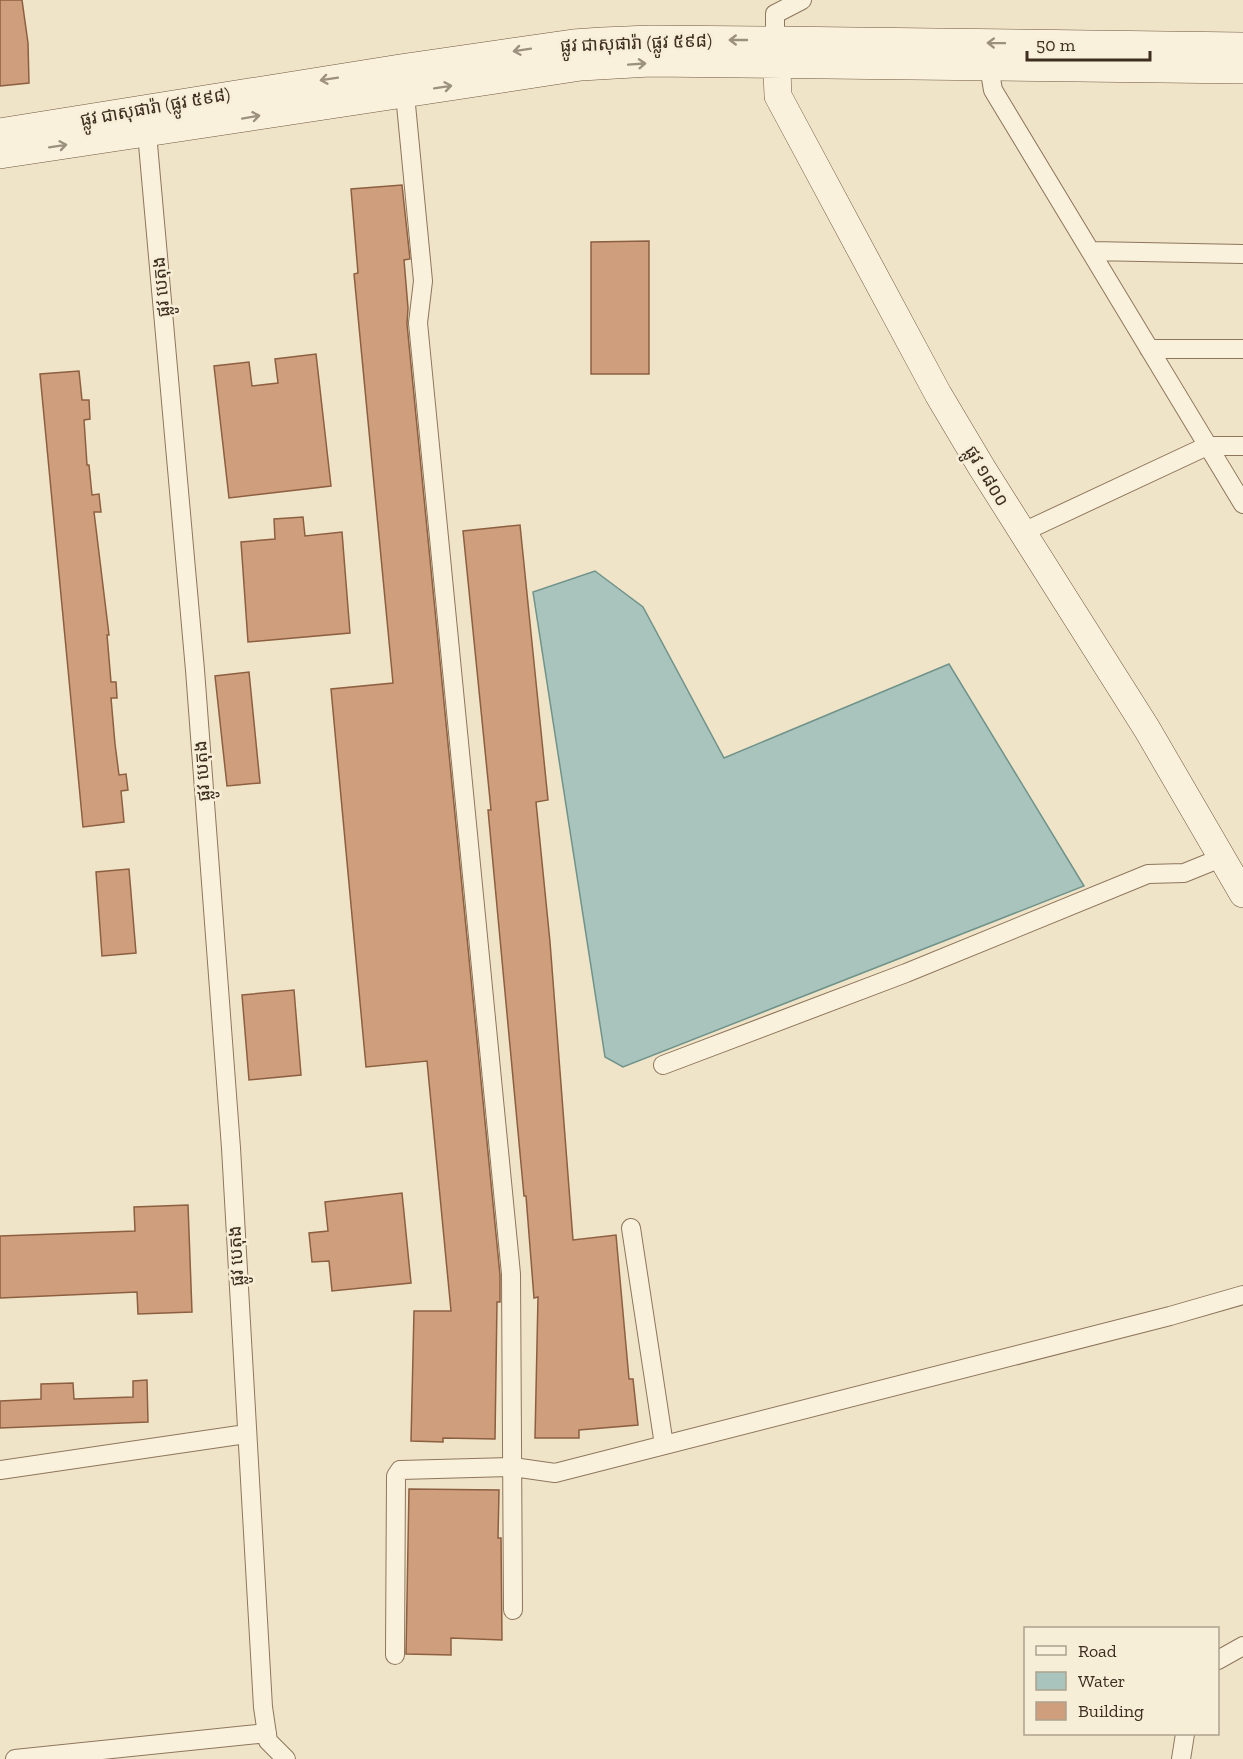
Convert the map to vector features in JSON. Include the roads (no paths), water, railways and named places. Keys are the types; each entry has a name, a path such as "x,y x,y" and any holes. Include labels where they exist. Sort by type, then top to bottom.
{"main road":[{"name":"ផ្លូវ ជាសុផារ៉ា (ផ្លូវ ៥៩៨)","path":"0,155 146,121 403,81 776,52 1243,46"},
{"name":"ផ្លូវ ជាសុផារ៉ា (ផ្លូវ ៥៩៨)","path":"776,52 989,67 1243,70"},
{"name":"ផ្លូវ ១៨០០","path":"776,52 778,96 938,394 1021,532 1147,729 1243,894"},
{"name":"ផ្លូវ ជាសុផារ៉ា (ផ្លូវ ៥៩៨)","path":"0,132 146,121"}],"street":[{"path":"776,52 775,14 802,0"},
{"path":"989,67 993,90 1243,504"},
{"path":"403,81 423,281 418,323 511,1274 513,1610"},
{"name":"ផ្លូវ បេតុង","path":"146,121 195,670 231,1148 246,1434 263,1707 267,1733"},
{"path":"1091,251 1243,254"},
{"path":"1149,349 1243,349"},
{"path":"1021,532 1207,446 1243,446"},
{"path":"663,1065 906,973 1148,874 1184,873 1221,858"},
{"path":"631,1228 664,1445"},
{"path":"395,1655 396,1476 400,1470 513,1467 555,1473 1160,1319 1243,1295"},
{"path":"0,1470 246,1434"},
{"path":"1219,1659 1243,1646"},
{"path":"15,1759 107,1754 267,1733 268,1741 286,1759"},
{"path":"1181,1759 1185,1735"}],"water":[{"path":"595,571 643,607 724,758 949,664 1084,886 623,1067 605,1057 533,592"}]}
